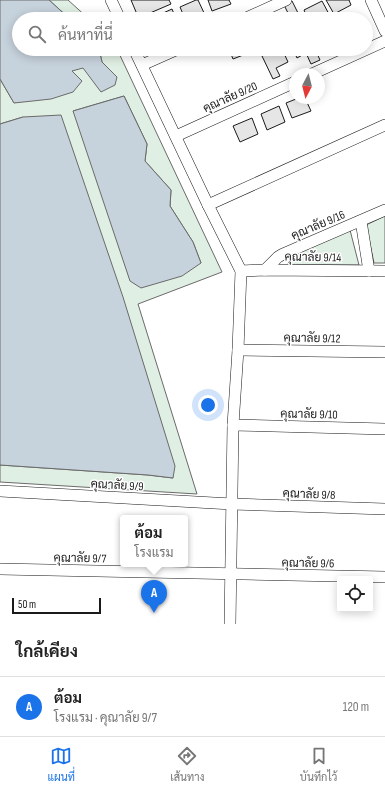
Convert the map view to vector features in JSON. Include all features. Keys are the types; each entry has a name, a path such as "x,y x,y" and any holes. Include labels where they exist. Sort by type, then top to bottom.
{"street":[{"path":"111,0 117,12"},
{"path":"259,12 286,0"},
{"path":"371,0 385,31"},
{"path":"373,46 385,41"},
{"path":"138,56 241,271 238,350 232,425 230,624"},
{"path":"142,65 162,56"},
{"path":"325,68 352,56"},
{"name":"คุณาลัย 9/20","path":"176,136 289,85"},
{"path":"208,205 385,125"},
{"name":"คุณาลัย 9/16","path":"265,270 278,257 385,210"},
{"path":"361,221 369,271"},
{"name":"คุณาลัย 9/14","path":"241,271 385,271"},
{"name":"คุณาลัย 9/12","path":"238,350 385,352"},
{"name":"คุณาลัย 9/10","path":"232,425 385,429"},
{"name":"คุณาลัย 9/9","path":"0,491 232,504"},
{"name":"คุณาลัย 9/8","path":"232,504 385,509"},
{"name":"คุณาลัย 9/7","path":"0,569 231,574"},
{"name":"คุณาลัย 9/6","path":"231,574 385,577"}],"green space":[{"path":"49,0 68,0 81,12 62,12"},
{"path":"101,56 120,56 222,272 138,304 197,494 0,482 0,465 173,478 23,117 0,124 0,79 14,103 71,71 83,67 117,77 102,62","holes":["124,96 147,144 145,161 171,190 170,206 193,242 201,263 73,111"]},
{"path":"385,216 385,263 374,263 366,225"},
{"path":"350,230 359,265 287,265 293,255"}],"shaded area":[{"path":"0,0 49,0 62,12 12,12 12,56 101,56 102,62 117,77 115,85 101,92 83,68 72,71 82,81 73,92 51,99 14,103 0,79"},
{"path":"124,96 147,144 145,161 171,190 170,206 193,242 201,263 182,276 141,288 130,281 73,111"},
{"path":"61,115 123,297 175,466 173,478 0,465 0,124 23,117"}],"building":[{"path":"131,0 169,0 171,4 152,12 136,12"},
{"path":"198,0 204,12 182,12 180,7"},
{"path":"208,0 229,0 231,4 212,11"},
{"path":"326,0 349,0 351,5 338,12 333,12"},
{"path":"292,1 298,12 288,12 284,5"},
{"path":"322,1 328,12 305,12 304,10"},
{"path":"172,9 173,12 165,12"},
{"path":"232,56 241,56 233,59"},
{"path":"262,56 285,56 288,62 276,68 280,76 273,79"},
{"path":"307,56 318,56 320,60 311,64"},
{"path":"289,102 289,104 308,104 311,111 292,118 286,103"},
{"path":"279,106 285,122 267,130 261,114"},
{"path":"252,118 258,134 240,142 233,126"}],"place":[{"name":"ต้อม","path":"154,613"}]}
